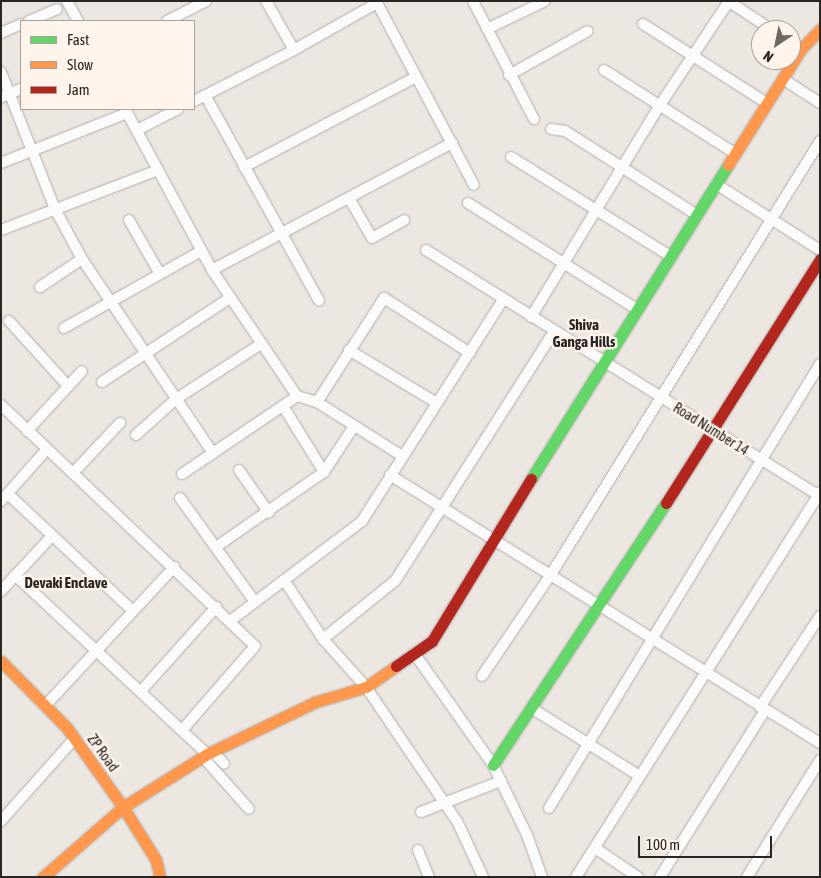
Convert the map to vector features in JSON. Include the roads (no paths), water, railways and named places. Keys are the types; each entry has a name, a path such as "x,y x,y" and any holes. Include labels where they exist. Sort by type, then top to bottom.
{"street":[{"path":"67,1 77,20"},
{"path":"169,20 206,1"},
{"path":"266,1 294,50"},
{"path":"473,1 509,75 534,119"},
{"path":"487,29 545,1"},
{"path":"531,317 660,105 728,1 757,20"},
{"path":"195,100 294,50 376,2 474,184"},
{"path":"32,20 57,10"},
{"path":"1,33 20,24"},
{"path":"643,24 768,104"},
{"path":"801,50 820,29"},
{"path":"509,75 588,31"},
{"path":"604,70 736,154"},
{"path":"43,877 61,858 123,806 208,754 315,702 366,686 432,641 636,309 789,70"},
{"path":"1,72 6,96 55,209 82,260 213,453"},
{"path":"244,167 416,77"},
{"path":"783,79 820,103"},
{"path":"6,96 20,89"},
{"path":"205,95 280,234 319,301"},
{"path":"136,130 176,110"},
{"path":"1,163 126,111 212,270 260,344 297,396 317,402 402,456"},
{"path":"551,129 565,131 697,215"},
{"path":"482,676 550,576 659,397 820,141"},
{"path":"212,270 452,143"},
{"path":"512,158 670,256"},
{"path":"1,230 158,170"},
{"path":"716,184 820,250"},
{"path":"349,198 372,238 404,220"},
{"path":"468,202 636,309"},
{"path":"129,220 160,274"},
{"name":"Road Number 14","path":"426,250 819,495"},
{"path":"64,328 201,251"},
{"path":"493,765 533,710 600,607 820,258"},
{"path":"40,287 82,260"},
{"path":"102,382 230,298"},
{"path":"317,402 384,298 470,353"},
{"path":"230,621 362,521 504,298"},
{"path":"9,321 68,386"},
{"path":"323,639 395,581 554,331"},
{"path":"136,435 176,399 260,344"},
{"path":"349,350 437,403"},
{"path":"549,808 589,746 760,459 820,364"},
{"path":"27,431 82,371"},
{"path":"182,474 297,396"},
{"path":"1,405 174,567 255,646 182,729"},
{"path":"283,406 324,472"},
{"path":"73,473 120,423"},
{"path":"216,547 270,513 324,472 354,426"},
{"path":"47,449 4,497 52,536 133,611"},
{"path":"239,470 270,513"},
{"path":"390,475 494,542 820,743"},
{"path":"576,877 704,672 819,495"},
{"path":"180,498 255,602"},
{"path":"1,591 52,536"},
{"path":"45,706 174,567"},
{"path":"15,575 208,754 249,809"},
{"path":"284,580 323,639 366,686 458,823 483,877"},
{"path":"141,691 216,607"},
{"path":"660,877 820,616"},
{"path":"414,652 460,714 493,765 527,835 542,877"},
{"name":"ZP Road","path":"1,661 75,738 123,806 156,860 160,877"},
{"path":"533,710 638,776"},
{"path":"1,821 75,738"},
{"path":"208,754 224,764"},
{"path":"747,877 820,760"},
{"path":"422,812 501,781"},
{"path":"595,848 638,877"},
{"path":"418,850 429,877"}],"district":[{"name":"Shiva Ganga Hills","path":"584,332"},
{"name":"Devaki Enclave","path":"66,583"}]}
